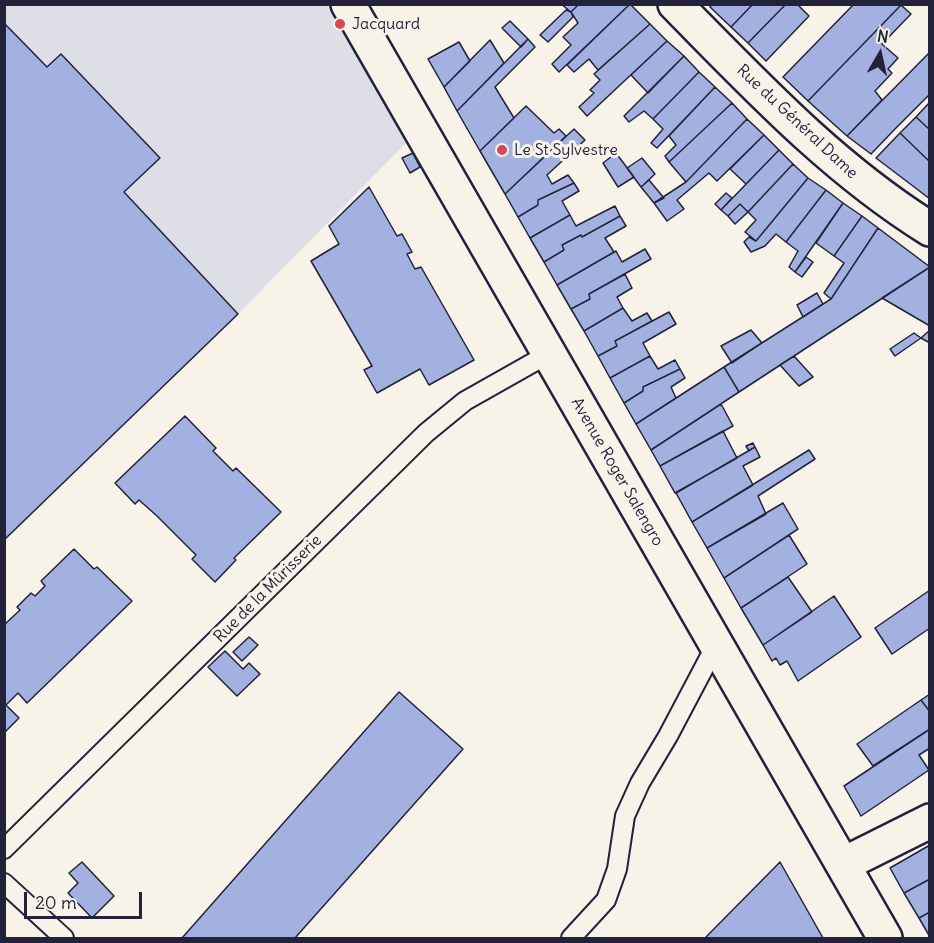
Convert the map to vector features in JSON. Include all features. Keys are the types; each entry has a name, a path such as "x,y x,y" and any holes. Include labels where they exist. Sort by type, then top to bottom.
{"street":[{"name":"Avenue Roger Salengro","path":"348,4 885,939"},
{"name":"Rue du Général Dame","path":"675,4 811,139 853,176 930,229"},
{"path":"844,864 930,821"}],"lane":[{"name":"Rue de la Mûrisserie","path":"4,849 426,433 465,401 550,353"},
{"path":"571,939 606,900 617,869 625,816 640,783 668,736 716,645"},
{"path":"4,883 64,939"}],"shaded area":[{"path":"5,5 327,5 406,143 238,314 5,541"}],"building":[{"path":"561,4 579,4 571,12"},
{"path":"579,4 630,4 559,72 552,64 571,45 563,37 578,23 571,12"},
{"path":"630,4 650,24 598,70 589,59 574,72 567,65"},
{"path":"712,4 753,4 731,27 710,7"},
{"path":"753,4 786,4 748,43 731,27"},
{"path":"786,4 797,4 809,16 766,61 748,43"},
{"path":"854,4 902,4 808,101 783,77"},
{"path":"901,5 911,14 882,44 898,58 888,69 892,73 875,91 882,100 847,136 808,101"},
{"path":"566,10 571,12 573,17 548,42 540,35"},
{"path":"510,21 528,39 521,47 502,28"},
{"path":"4,23 47,67 61,54 160,158 124,192 238,314 4,540"},
{"path":"650,24 667,41 587,116 579,107 594,93 590,90 600,80 594,74"},
{"path":"528,39 535,47 495,87 514,118 480,151 457,111"},
{"path":"490,40 504,63 457,111 444,87"},
{"path":"667,41 684,56 648,93 631,75"},
{"path":"459,42 470,61 444,87 428,59"},
{"path":"930,52 930,94 871,154 847,136"},
{"path":"684,56 699,72 653,119 644,111 629,122 624,116"},
{"path":"699,72 715,87 657,148 651,143 663,129 653,119"},
{"path":"715,87 732,103 669,162 665,156 676,145 669,136"},
{"path":"930,102 930,130 916,117"},
{"path":"732,103 747,119 686,182 669,162"},
{"path":"526,106 554,133 559,129 566,136 505,194 480,151"},
{"path":"916,117 930,130 930,162 900,133"},
{"path":"747,119 764,135 717,181 709,173 677,200 684,209 667,221 654,203 686,182"},
{"path":"574,129 585,140 547,175 552,184 568,175 574,183 538,200 538,205 518,217 505,194"},
{"path":"900,133 930,162 930,199 876,158"},
{"path":"764,135 779,150 746,184 730,169"},
{"path":"779,150 793,164 748,212 740,204 728,216 721,210"},
{"path":"413,153 420,167 410,173 402,158"},
{"path":"616,153 634,177 618,187 603,163"},
{"path":"642,158 655,174 641,187 627,168"},
{"path":"793,164 808,178 756,241 745,232 756,220 748,212"},
{"path":"808,178 826,190 786,242 776,234 765,246 751,252 744,242 749,237 756,241"},
{"path":"649,180 664,198 654,203 641,187"},
{"path":"574,183 579,191 562,201 570,215 530,238 518,217 538,205 538,200"},
{"path":"369,187 397,236 402,234 412,252 407,254 415,269 421,267 474,360 429,385 420,369 377,393 364,370 372,366 311,261 339,244 329,226"},
{"path":"826,190 843,203 795,272 789,267 798,251 786,242"},
{"path":"726,193 732,198 721,210 715,204"},
{"path":"843,203 862,216 834,256 816,243"},
{"path":"740,204 748,212 735,224 728,216"},
{"path":"615,206 620,216 562,245 564,250 544,262 530,238 570,215 576,226"},
{"path":"620,216 626,226 605,238 614,252 557,285 544,262 564,250 562,245"},
{"path":"862,216 878,228 831,299 824,293 844,263 834,256"},
{"path":"878,228 930,267 739,392 724,367 831,299"},
{"path":"645,249 651,259 589,294 590,299 571,309 557,285 616,251 622,262"},
{"path":"806,257 813,262 802,277 795,272"},
{"path":"930,267 930,326 882,298"},
{"path":"625,274 632,288 617,297 623,308 584,331 571,309 590,299 589,294"},
{"path":"817,293 823,304 803,317 797,305"},
{"path":"623,308 632,321 647,313 652,321 615,341 617,346 598,356 584,331"},
{"path":"669,312 676,324 643,343 650,356 610,378 598,356 617,346 615,341"},
{"path":"751,330 762,343 732,363 721,346"},
{"path":"930,330 930,343 921,338"},
{"path":"914,333 921,338 895,356 890,349"},
{"path":"650,356 658,369 675,360 680,369 643,387 643,391 624,403 610,378"},
{"path":"794,356 813,377 799,386 780,365"},
{"path":"724,367 739,392 651,450 636,424"},
{"path":"680,369 685,378 671,387 676,398 636,424 624,403 643,391 643,387"},
{"path":"721,404 733,426 660,466 651,450"},
{"path":"185,416 216,448 213,451 233,471 236,468 281,512 234,558 236,560 215,582 192,559 196,555 157,516 139,500 135,504 115,483"},
{"path":"723,431 737,458 675,493 660,466"},
{"path":"753,443 755,447 749,451 746,446"},
{"path":"755,447 760,457 743,466 753,485 692,522 676,493"},
{"path":"809,450 815,459 758,496 766,514 707,548 692,522"},
{"path":"783,503 798,529 724,578 707,548"},
{"path":"789,535 807,564 741,608 724,578"},
{"path":"74,549 94,569 97,567 132,601 27,703 18,693 6,705 19,718 4,733 4,625 20,610 17,607 31,593 35,596 45,586 41,581"},
{"path":"788,577 812,612 763,645 741,608"},
{"path":"930,590 930,628 892,654 875,628"},
{"path":"834,596 861,637 798,681 787,661 780,665 776,658 772,661 763,645"},
{"path":"249,637 258,645 242,661 233,652"},
{"path":"225,651 243,669 249,663 260,674 237,696 208,667"},
{"path":"399,692 463,749 295,938 182,938"},
{"path":"930,694 930,712 921,700"},
{"path":"921,700 930,712 930,729 873,766 857,744"},
{"path":"930,729 930,748 919,755 929,770 861,816 844,786"},
{"path":"930,845 930,879 904,893 890,868"},
{"path":"82,862 114,896 92,918 68,893 78,883 69,873"},
{"path":"780,862 823,938 706,938 706,937"},
{"path":"930,879 930,912 919,918 904,893"},
{"path":"930,912 930,937 919,918"}],"place":[{"name":"Jacquard","path":"340,24"},
{"name":"Le St Sylvestre","path":"502,150"}]}
